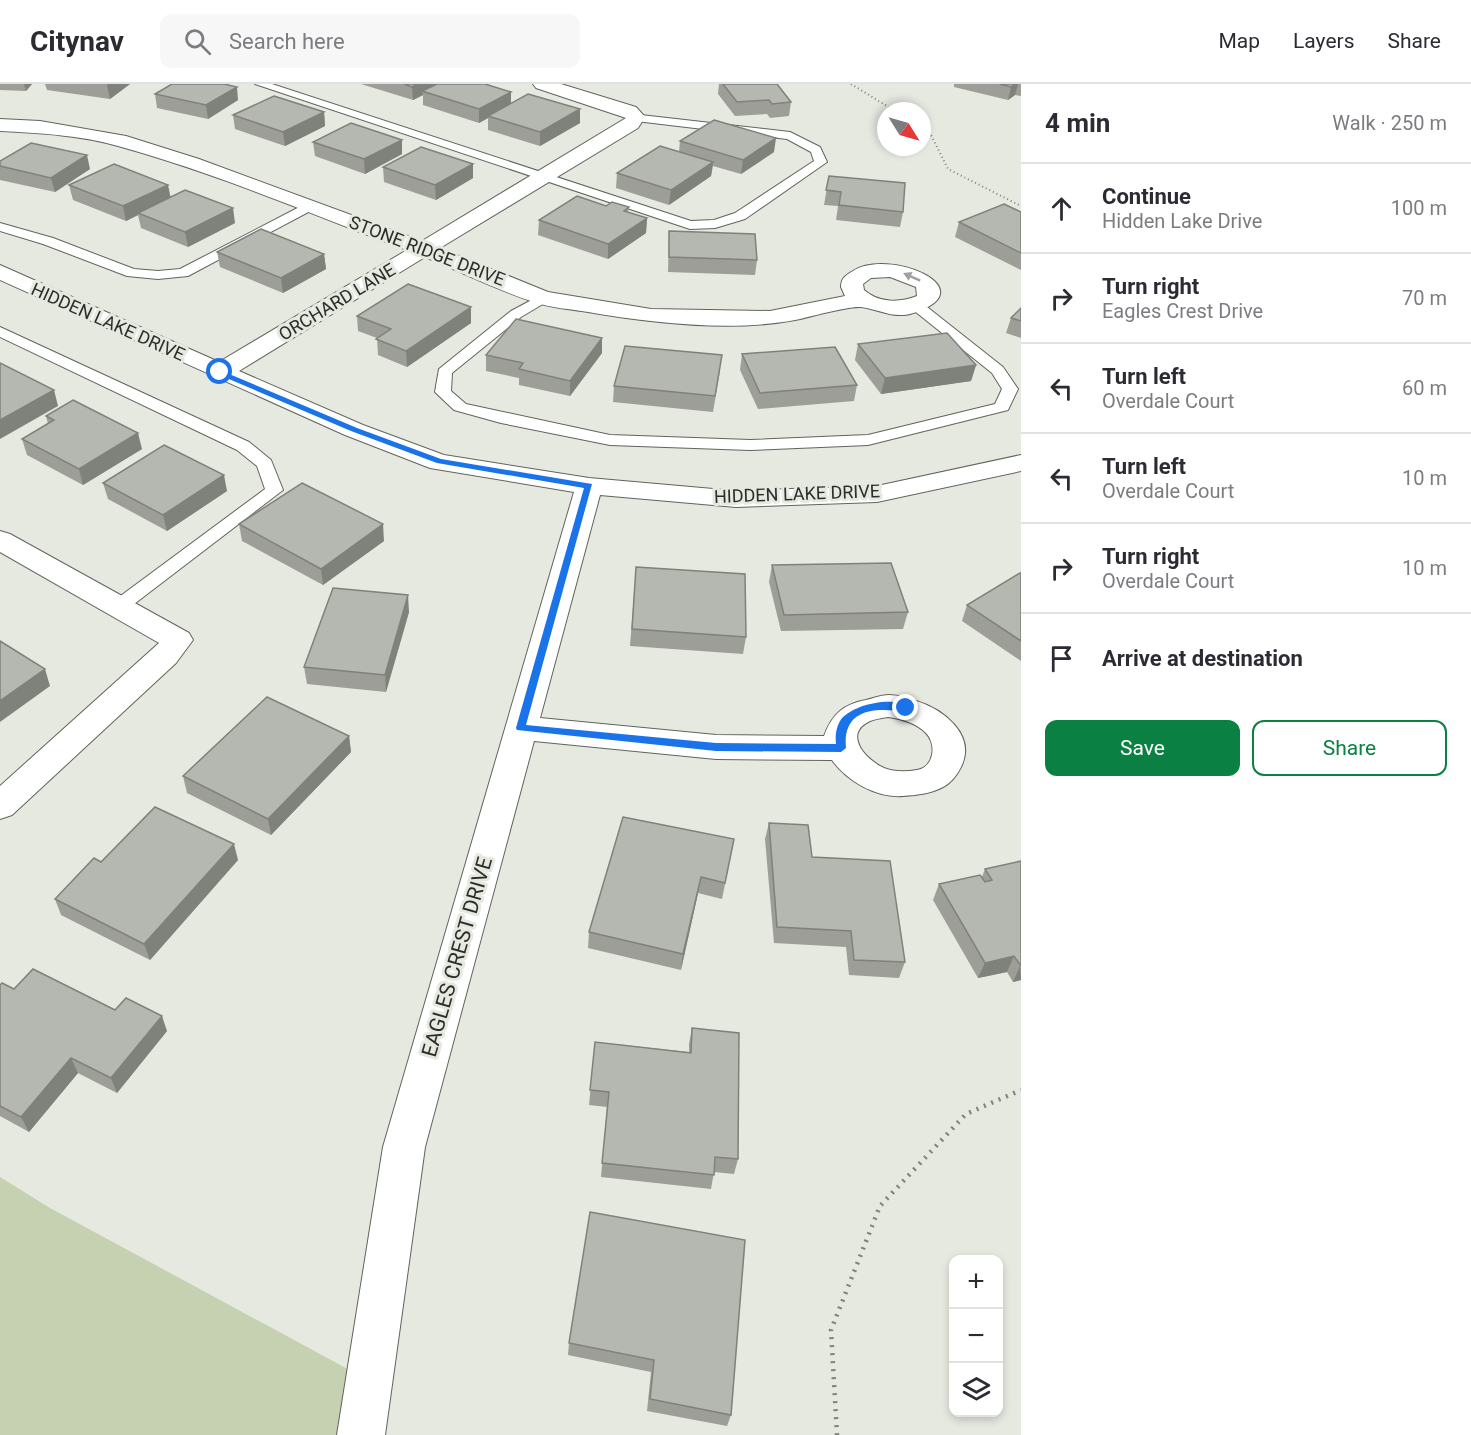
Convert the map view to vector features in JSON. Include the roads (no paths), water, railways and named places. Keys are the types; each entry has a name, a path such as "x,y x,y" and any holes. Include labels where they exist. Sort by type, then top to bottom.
{"street":[{"path":"542,84 629,111 636,117"},
{"name":"ORCHARD LANE","path":"220,372 631,124 636,117"},
{"name":"STONE RIDGE DRIVE","path":"0,125 40,127 119,140 192,163 424,249 543,298 651,316 770,318 862,300 895,309 917,306"},
{"path":"862,300 854,294 851,288 852,281 866,272 891,270 915,277 929,289 929,295 925,301 917,306"},
{"name":"HIDDEN LAKE DRIVE","path":"0,272 354,430 439,462 589,486 736,499 877,494 1021,463"},
{"name":"EAGLES CREST DRIVE","path":"361,1435 404,1147 589,486"},
{"path":"0,540 177,640 165,656 0,806"},
{"path":"521,728 716,747 841,748"}],"lane":[{"path":"261,84 690,225 715,224 740,216 821,162 816,150 790,136 636,117"},
{"path":"0,227 48,241 132,273 158,275 183,273 309,206"},
{"path":"543,298 516,314 444,372 443,392 460,407 501,418 610,440 750,445 868,440 1002,407 1010,389 998,370 917,306"},
{"path":"0,332 243,446 265,464 274,490 118,607"}]}
